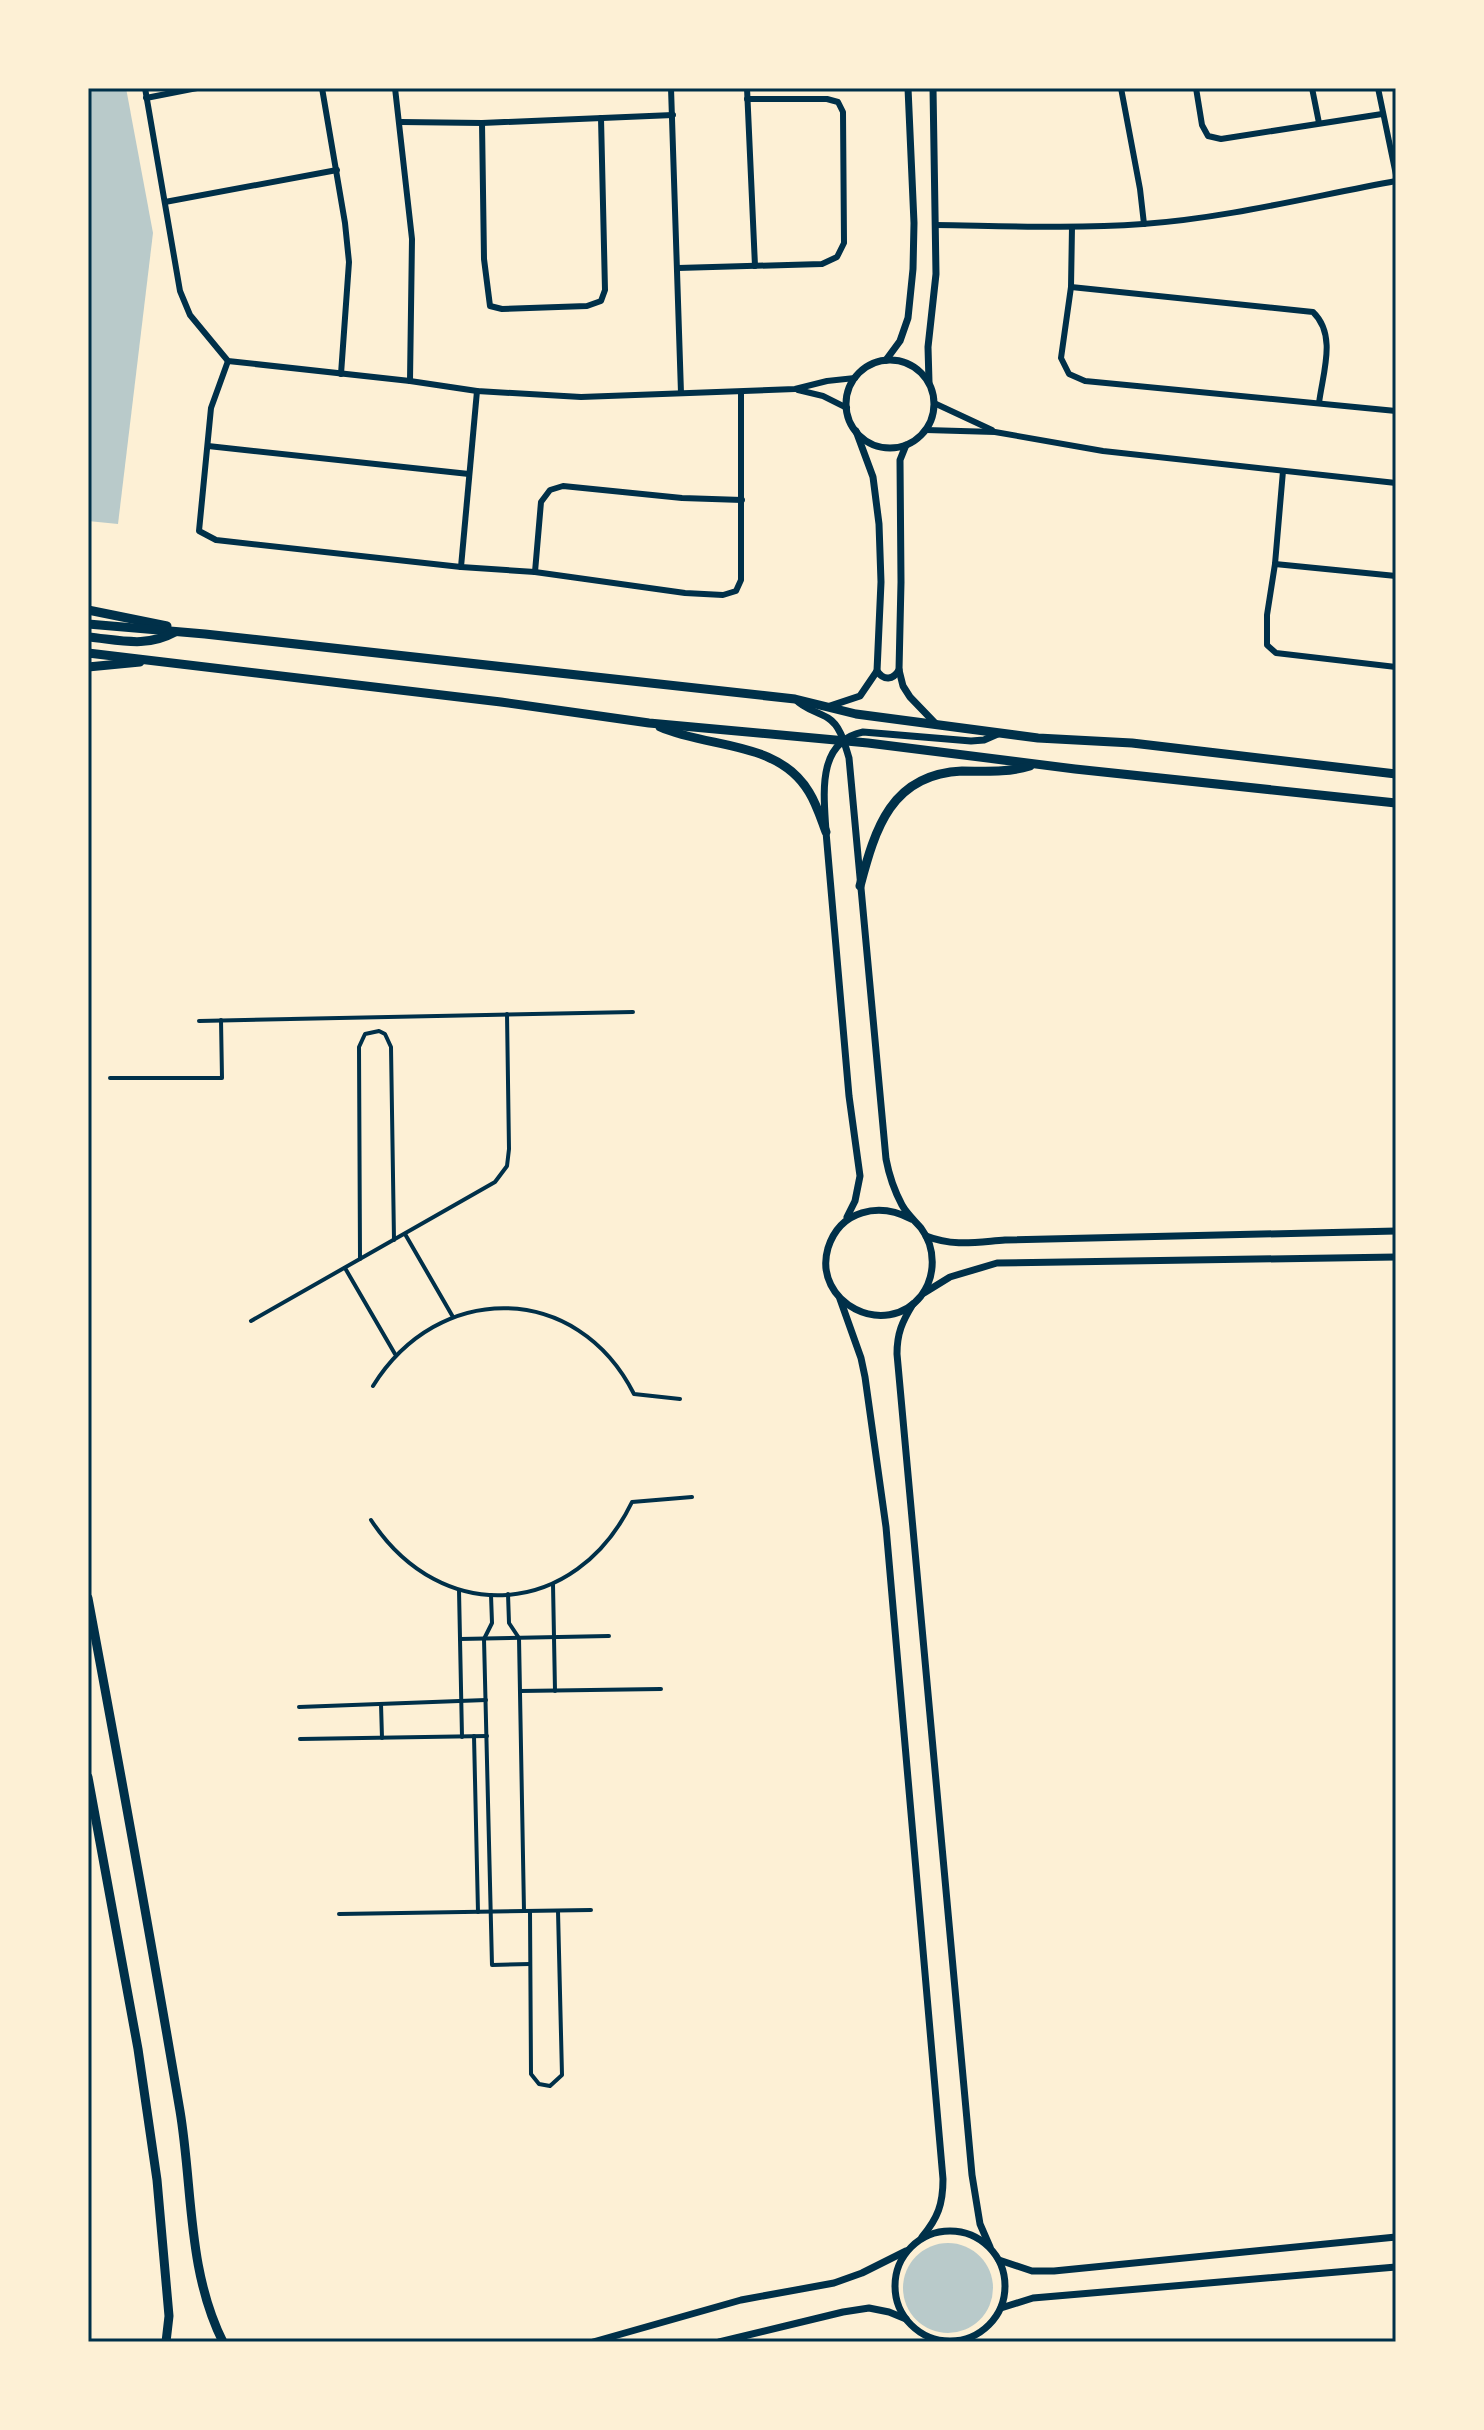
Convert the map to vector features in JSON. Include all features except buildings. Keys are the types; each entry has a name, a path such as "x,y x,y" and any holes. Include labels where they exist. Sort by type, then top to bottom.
{"main road":[{"path":"88,610 205,634"},
{"path":"88,624 795,699 847,713 1056,740 1152,745 1396,774"},
{"path":"88,637 147,643 175,632"},
{"path":"88,653 164,660 649,723 868,743 1396,803"},
{"path":"88,667 164,660"},
{"path":"649,723 681,736 751,751 777,760 800,778 826,832"},
{"path":"860,886 877,828 898,799 912,788 944,774 1008,771 1036,764"},
{"path":"88,1598 143,1887 182,2126 195,2254 203,2295 223,2342"},
{"path":"88,1777 138,2049 157,2180 169,2316 166,2342"}],"street":[{"path":"145,88 180,291 190,315 228,361 477,391 581,397 795,389 855,378"},
{"path":"146,98 197,88"},
{"path":"322,88 349,262 341,374"},
{"path":"395,88 412,239 410,381"},
{"path":"671,88 681,393"},
{"path":"747,88 755,266"},
{"path":"886,360 900,341 908,318 913,269 908,88"},
{"path":"856,431 878,446 892,448 906,445 926,430 932,417 934,403 929,382 928,347 936,274 933,88"},
{"path":"1121,88 1144,224"},
{"path":"1196,88 1202,125 1208,136 1221,139 1382,114"},
{"path":"1312,88 1319,123"},
{"path":"935,225 1072,227 1144,224 1188,219 1396,178 1378,88"},
{"path":"678,268 822,264 837,257 844,243 843,112 838,102 827,99 747,99"},
{"path":"401,122 482,123 673,115"},
{"path":"482,123 484,259 490,306 502,309 587,306 601,301 605,290 601,118"},
{"path":"165,202 337,170"},
{"path":"1072,227 1071,287 1061,358 1069,374 1085,381 1396,411"},
{"path":"1071,287 1313,312 1324,322 1328,338 1319,403"},
{"path":"830,706 860,696 877,671 881,582 879,524 873,477 847,408 850,387 855,378 874,363 886,360 911,364 929,382"},
{"path":"228,361 211,408 198,513 199,531 216,540 461,567 535,572 685,593 723,595 736,591 741,580 741,392"},
{"path":"795,389 823,396 847,408"},
{"path":"461,567 477,391"},
{"path":"934,403 995,432"},
{"path":"926,430 995,432 1103,451 1396,483"},
{"path":"906,445 900,460 899,670 910,697 935,723"},
{"path":"208,446 469,474"},
{"path":"1283,471 1267,615 1269,650 1396,667"},
{"path":"535,572 541,502 550,490 563,486 682,498 742,500"},
{"path":"1275,564 1396,576"},
{"path":"877,671 888,679 899,670"},
{"path":"795,699 807,709 832,721 843,742 852,779 886,1159 898,1197 926,1236 932,1251 930,1281 923,1295"},
{"path":"593,2342 741,2300 834,2283 862,2273 907,2250 922,2237 936,2220 943,2200 886,1527 861,1358 840,1299 828,1277 827,1251 833,1235 855,1201 860,1176 849,1096 824,788 832,753 853,735 863,732 978,741 1002,732"},
{"path":"199,1021 633,1012"},
{"path":"251,1321 504,1174 509,1149 507,1014"},
{"path":"371,1031 372,1017"},
{"path":"110,1078 222,1078 221,1020"},
{"path":"360,1259 359,1047 365,1034 371,1031 385,1034 391,1047 394,1240"},
{"path":"844,1222 870,1209 884,1209 911,1219"},
{"path":"926,1236 944,1243 964,1245 1005,1240 1396,1231"},
{"path":"405,1234 453,1317"},
{"path":"840,1299 863,1314 876,1316 902,1311 950,1277 997,1263 1396,1257"},
{"path":"345,1268 395,1354"},
{"path":"719,2342 869,2308 906,2319 930,2339 965,2339 982,2331 993,2321 1001,2308 1005,2292 1005,2276 980,2224 972,2175 897,1354 901,1323 913,1304"},
{"path":"373,1386 395,1354 419,1334 453,1317 486,1309 508,1308 550,1317 588,1336 618,1366 634,1394 680,1399"},
{"path":"371,1520 384,1539 411,1566 438,1582 459,1590 508,1594 553,1584 590,1561 622,1524 632,1502 692,1497"},
{"path":"553,1584 555,1691"},
{"path":"459,1590 462,1737"},
{"path":"508,1594 509,1623 519,1638 531,2074 539,2084 550,2086 562,2075 558,1911"},
{"path":"491,1595 492,1623 484,1639 492,1965 530,1964"},
{"path":"460,1639 609,1636"},
{"path":"520,1691 661,1689"},
{"path":"299,1707 486,1700"},
{"path":"381,1704 382,1738"},
{"path":"474,1736 478,1912"},
{"path":"300,1739 487,1736"},
{"path":"339,1914 591,1910"},
{"path":"922,2237 950,2230 965,2232 990,2247"},
{"path":"999,2260 1032,2271 1054,2271 1396,2237"},
{"path":"906,2319 897,2303 894,2284 898,2266 907,2250"},
{"path":"1001,2308 1033,2298 1396,2267"},
{"path":"982,2331 982,2342"}],"shaded area":[{"path":"88,88 126,88 153,233 118,524 88,521"},
{"path":"939,2243 957,2243 973,2250 986,2263 993,2279 993,2297 986,2313 973,2326 957,2333 939,2333 923,2326 910,2313 903,2297 903,2279 910,2263 923,2250"}]}
